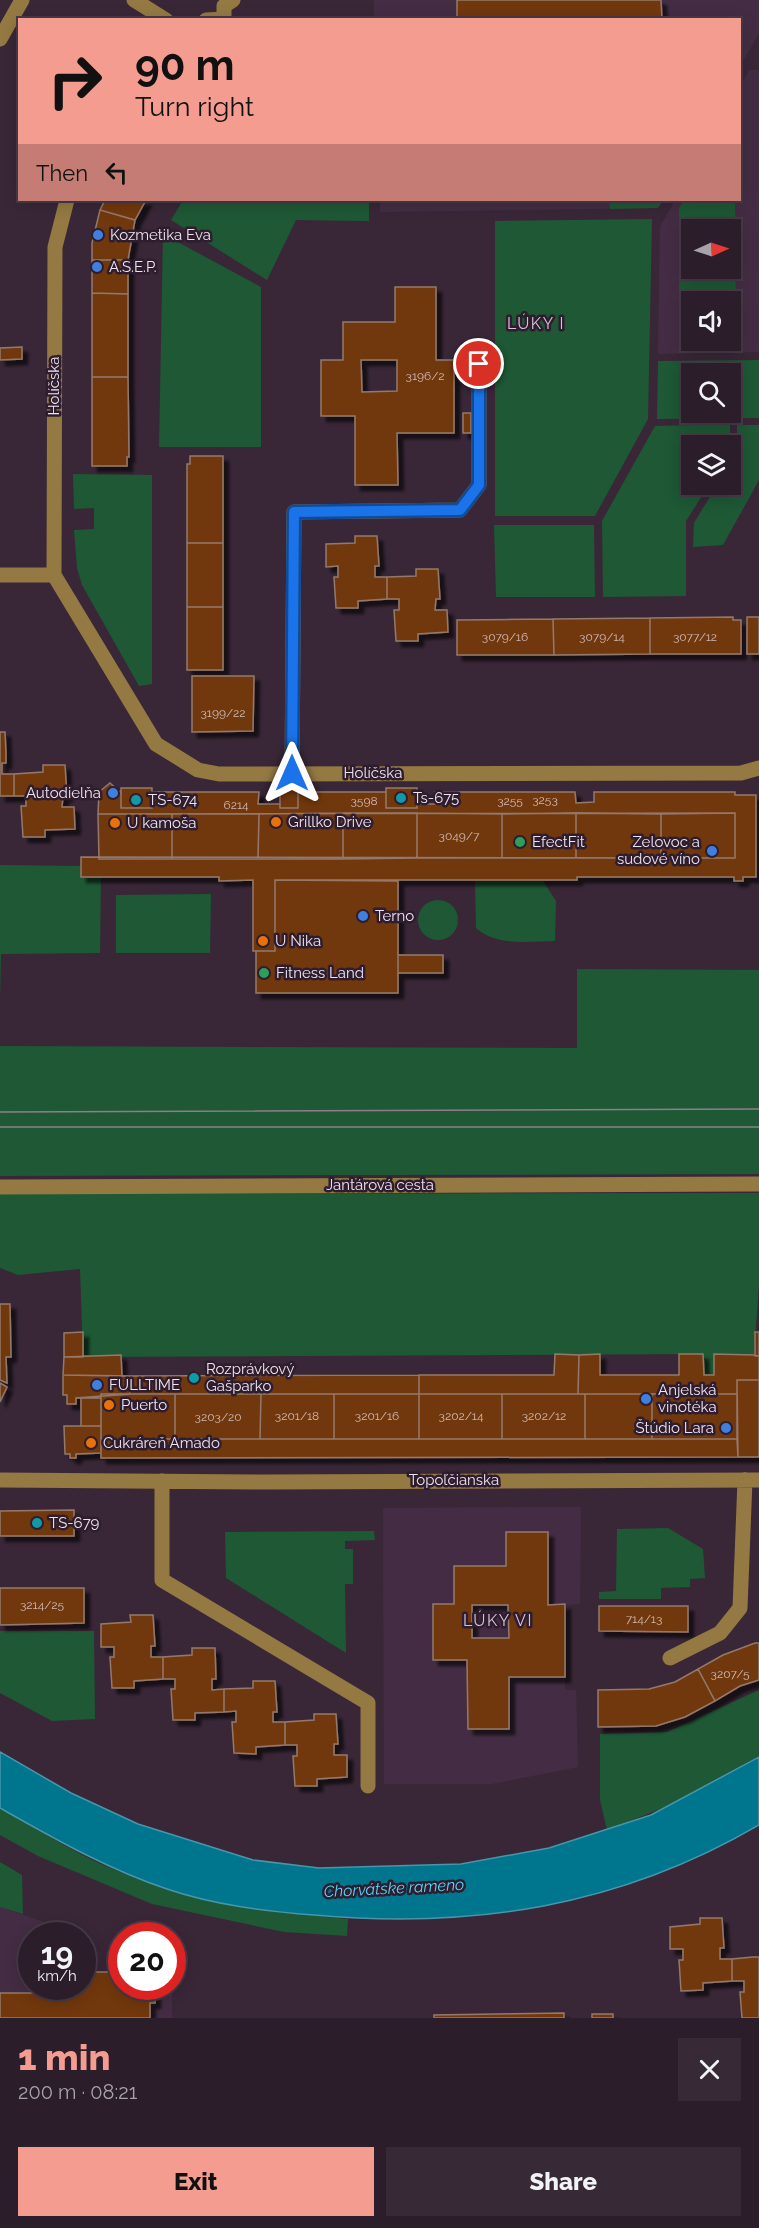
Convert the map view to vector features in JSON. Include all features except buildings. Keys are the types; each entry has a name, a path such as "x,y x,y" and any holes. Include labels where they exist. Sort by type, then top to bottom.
{"street":[{"path":"0,39 22,0"},
{"path":"134,0 163,18"},
{"path":"224,18 224,6 233,0"},
{"name":"Holíčska","path":"67,201 55,247 54,574 156,744 198,770 219,774 741,773 759,768"},
{"path":"292,773 294,512 460,510 479,485 479,364"},
{"path":"0,575 54,574"},
{"name":"Jantárová cesta","path":"0,1186 759,1184"},
{"name":"Topoľčianska","path":"0,1480 752,1480 740,1608 720,1633 670,1658"},
{"path":"162,1481 162,1581 368,1703 368,1786"}],"shaded area":[{"path":"374,0 759,0 759,33 741,65 741,18 374,18"},
{"path":"749,70 759,70 759,352 658,354 660,227 674,201 741,201 741,85"},
{"path":"380,201 662,201 658,208 380,212"},
{"path":"581,1507 580,1604 565,1605 565,1690 576,1690 578,1767 492,1784 384,1784 383,1508"},
{"path":"0,1907 44,1922 18,1922 18,2000 96,2000 96,1972 108,1972 108,2000 172,2000 172,2018 0,2018"}],"green space":[{"path":"182,201 369,201 369,221 296,220 267,280 171,220"},
{"path":"609,201 662,201 658,208 610,209"},
{"path":"683,201 735,201 735,219 681,219 681,279 736,279 736,291 681,291 681,337 679,337 679,208"},
{"path":"652,219 648,419 595,516 495,516 495,221"},
{"path":"163,234 261,287 261,447 159,447"},
{"path":"759,360 759,418 741,418 741,363 681,363 681,419 657,419 658,361"},
{"path":"730,424 730,435 681,435 681,495 703,495 686,521 686,596 603,597 602,521 655,426"},
{"path":"737,425 759,425 759,480 723,545 693,547 694,523 711,495 741,495 741,435 737,435"},
{"path":"73,474 152,475 152,684 139,686 82,585 77,568 74,530 94,529 94,508 74,509"},
{"path":"494,525 594,525 595,597 496,597"},
{"path":"0,865 81,866 81,877 101,877 100,953 1,954 0,1000"},
{"path":"475,881 543,881 556,901 555,941 514,942 494,938 476,928"},
{"path":"211,894 210,953 116,953 116,895"},
{"path":"438,900 446,901 452,906 457,912 457,928 452,934 446,939 438,940 430,939 424,934 419,928 418,920 419,912 424,906 430,901"},
{"path":"577,969 759,970 759,1174 0,1176 0,1046 577,1048"},
{"path":"759,1193 759,1284 754,1355 714,1354 714,1375 704,1375 703,1354 83,1357 80,1269 18,1275 0,1268 0,1194"},
{"path":"668,1528 703,1549 705,1578 690,1579 690,1587 661,1588 661,1599 599,1599 599,1592 616,1591 617,1529"},
{"path":"374,1531 375,1540 345,1541 345,1549 353,1549 353,1584 345,1584 346,1653 226,1578 225,1532"},
{"path":"0,1631 94,1631 95,1719 52,1721 0,1693"},
{"path":"759,1690 759,1757 673,1804 607,1830 600,1800 600,1734 667,1732"},
{"path":"0,1808 80,1854 137,1878 166,1888 226,1902 348,1919 347,1936 284,1932 152,1904 38,1856 0,1835"},
{"path":"0,1862 22,1875 23,1914 0,1907"}],"water":[{"name":"Chorvátske rameno","path":"0,1752 71,1793 138,1824 253,1860 319,1868 461,1864 549,1848 651,1815 759,1757 759,1825 706,1853 653,1876 599,1893 544,1906 488,1914 431,1918 373,1919 295,1913 221,1903 185,1895 102,1863 41,1831 0,1808"}],"tram line":[{"path":"0,1112 759,1109"},
{"path":"0,1127 759,1127"}],"place":[{"name":"Kozmetika Eva","path":"98,235"},
{"name":"A.S.E.P.","path":"97,267"},
{"name":"Autodielňa","path":"113,793"},
{"name":"Ts-675","path":"401,798"},
{"name":"TS-674","path":"136,800"},
{"name":"Grillko Drive","path":"276,822"},
{"name":"U kamoša","path":"115,823"},
{"name":"EfectFit","path":"520,842"},
{"name":"Zelovoc a sudové víno","path":"712,851"},
{"name":"Terno","path":"363,916"},
{"name":"U Nika","path":"263,941"},
{"name":"Fitness Land","path":"264,973"},
{"name":"Rozprávkový Gašparko","path":"194,1378"},
{"name":"FULLTIME","path":"97,1385"},
{"name":"Anjelská vinotéka","path":"646,1399"},
{"name":"Puerto","path":"109,1405"},
{"name":"Štúdio Lara","path":"726,1428"},
{"name":"Cukráreň Amado","path":"91,1443"},
{"name":"TS-679","path":"37,1523"}],"district":[{"name":"LÚKY I","path":"536,323"},
{"name":"LÚKY VI","path":"498,1620"}],"route":[{"path":"292,773 294,512 460,510 479,485 479,364"}]}
